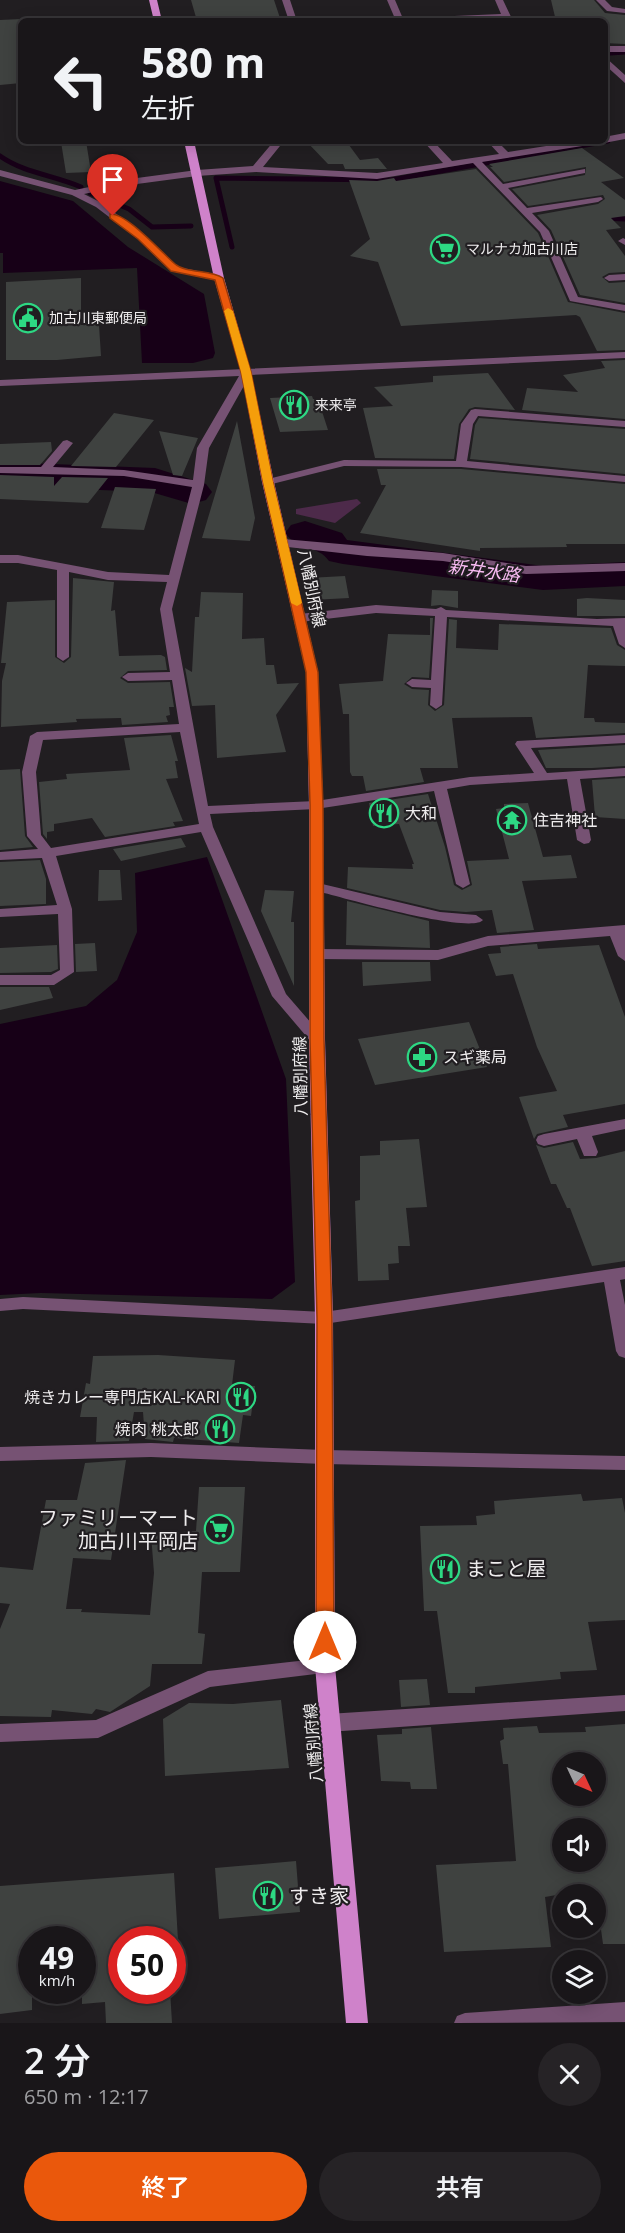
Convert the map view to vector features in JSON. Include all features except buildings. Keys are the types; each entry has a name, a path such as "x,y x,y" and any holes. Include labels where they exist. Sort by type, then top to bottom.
{"main road":[{"path":"153,0 157,18"},
{"name":"八幡別府線","path":"190,144 219,278 246,372 268,482 312,672 318,887 317,1039 324,1318 325,1666 328,1724 357,2023"}],"street":[{"path":"286,0 292,18"},
{"path":"392,0 399,18"},
{"path":"499,0 508,18"},
{"path":"600,0 610,9 625,11"},
{"path":"608,49 625,49"},
{"path":"608,62 622,78"},
{"path":"608,140 623,139"},
{"path":"256,169 277,144"},
{"path":"431,144 449,164"},
{"path":"495,144 505,155"},
{"path":"75,193 122,183 197,173 256,169 377,176 576,144"},
{"path":"475,160 544,231 574,299 625,308"},
{"path":"501,187 582,171"},
{"path":"0,173 75,193 99,205 141,237 175,269 219,278"},
{"path":"525,211 598,199"},
{"path":"609,278 625,277"},
{"path":"0,382 625,355"},
{"path":"246,372 203,448 198,485 166,609 186,728 206,827 279,996 317,1039"},
{"path":"461,464 467,424 475,412 625,424"},
{"path":"44,471 67,443"},
{"path":"268,482 344,463 461,464 625,479"},
{"path":"0,470 140,474 164,476 198,485"},
{"path":"283,543 443,557 526,570 625,567"},
{"path":"0,559 18,559 108,576 175,579"},
{"path":"63,567 63,657"},
{"path":"300,618 376,609 441,611 597,623 621,622 625,644"},
{"path":"436,705 441,611"},
{"path":"128,677 178,676"},
{"path":"412,683 437,684"},
{"path":"0,980 54,980 67,972 65,909 48,853 34,836 28,772 37,736 186,728"},
{"path":"543,777 522,744 625,739"},
{"path":"203,810 316,805 439,785 625,772"},
{"path":"573,775 584,840"},
{"path":"439,785 463,884"},
{"path":"0,856 48,853 206,827"},
{"path":"318,887 440,917 476,920"},
{"path":"0,912 65,909"},
{"path":"317,954 438,955 488,941 620,930 625,956"},
{"path":"544,1140 625,1124"},
{"path":"583,1133 590,1152"},
{"path":"0,1305 23,1303 324,1318 618,1274 625,1351"},
{"path":"0,1454 151,1450 324,1457 625,1463"},
{"path":"0,1733 98,1729 208,1679 325,1666"},
{"path":"328,1724 625,1703"},
{"path":"465,2023 625,2012"}],"shaded area":[{"path":"0,181 73,201 128,247 204,294 215,353 213,358 193,363 142,363 137,268 3,273 3,253 0,253"},
{"path":"357,499 361,503 335,523 296,514 296,509"},
{"path":"207,857 286,1079 295,1282 272,1299 41,1293 0,1295 0,1024 86,1006 117,980 137,932 135,873"}],"waterway":[{"path":"610,53 625,52"},
{"path":"232,247 216,178 391,180 591,144"},
{"path":"0,156 29,170 81,187"},
{"path":"90,193 129,209 152,227 191,226"},
{"path":"602,218 625,219"},
{"name":"新井水路","path":"0,474 155,480 192,492"},
{"name":"新井水路","path":"305,533 328,542"},
{"name":"新井水路","path":"343,552 543,578 625,574"}],"slow traffic":[{"path":"228,311 246,372 268,482 297,603"}],"place":[{"name":"マルナカ加古川店","path":"445,249"},
{"name":"加古川東郵便局","path":"28,318"},
{"name":"来来亭","path":"294,405"},
{"name":"大和","path":"384,813"},
{"name":"住吉神社","path":"512,820"},
{"name":"スギ薬局","path":"422,1057"},
{"name":"焼きカレー専門店KAL-KARI","path":"241,1397"},
{"name":"焼肉 桃太郎","path":"220,1429"},
{"name":"ファミリーマート 加古川平岡店","path":"219,1529"},
{"name":"まこと屋","path":"445,1569"},
{"name":"すき家","path":"268,1896"}],"route":[{"path":"113,216 141,237 175,269 219,278 246,372 268,482 312,672 318,887 317,1039 324,1318 325,1642"}]}
